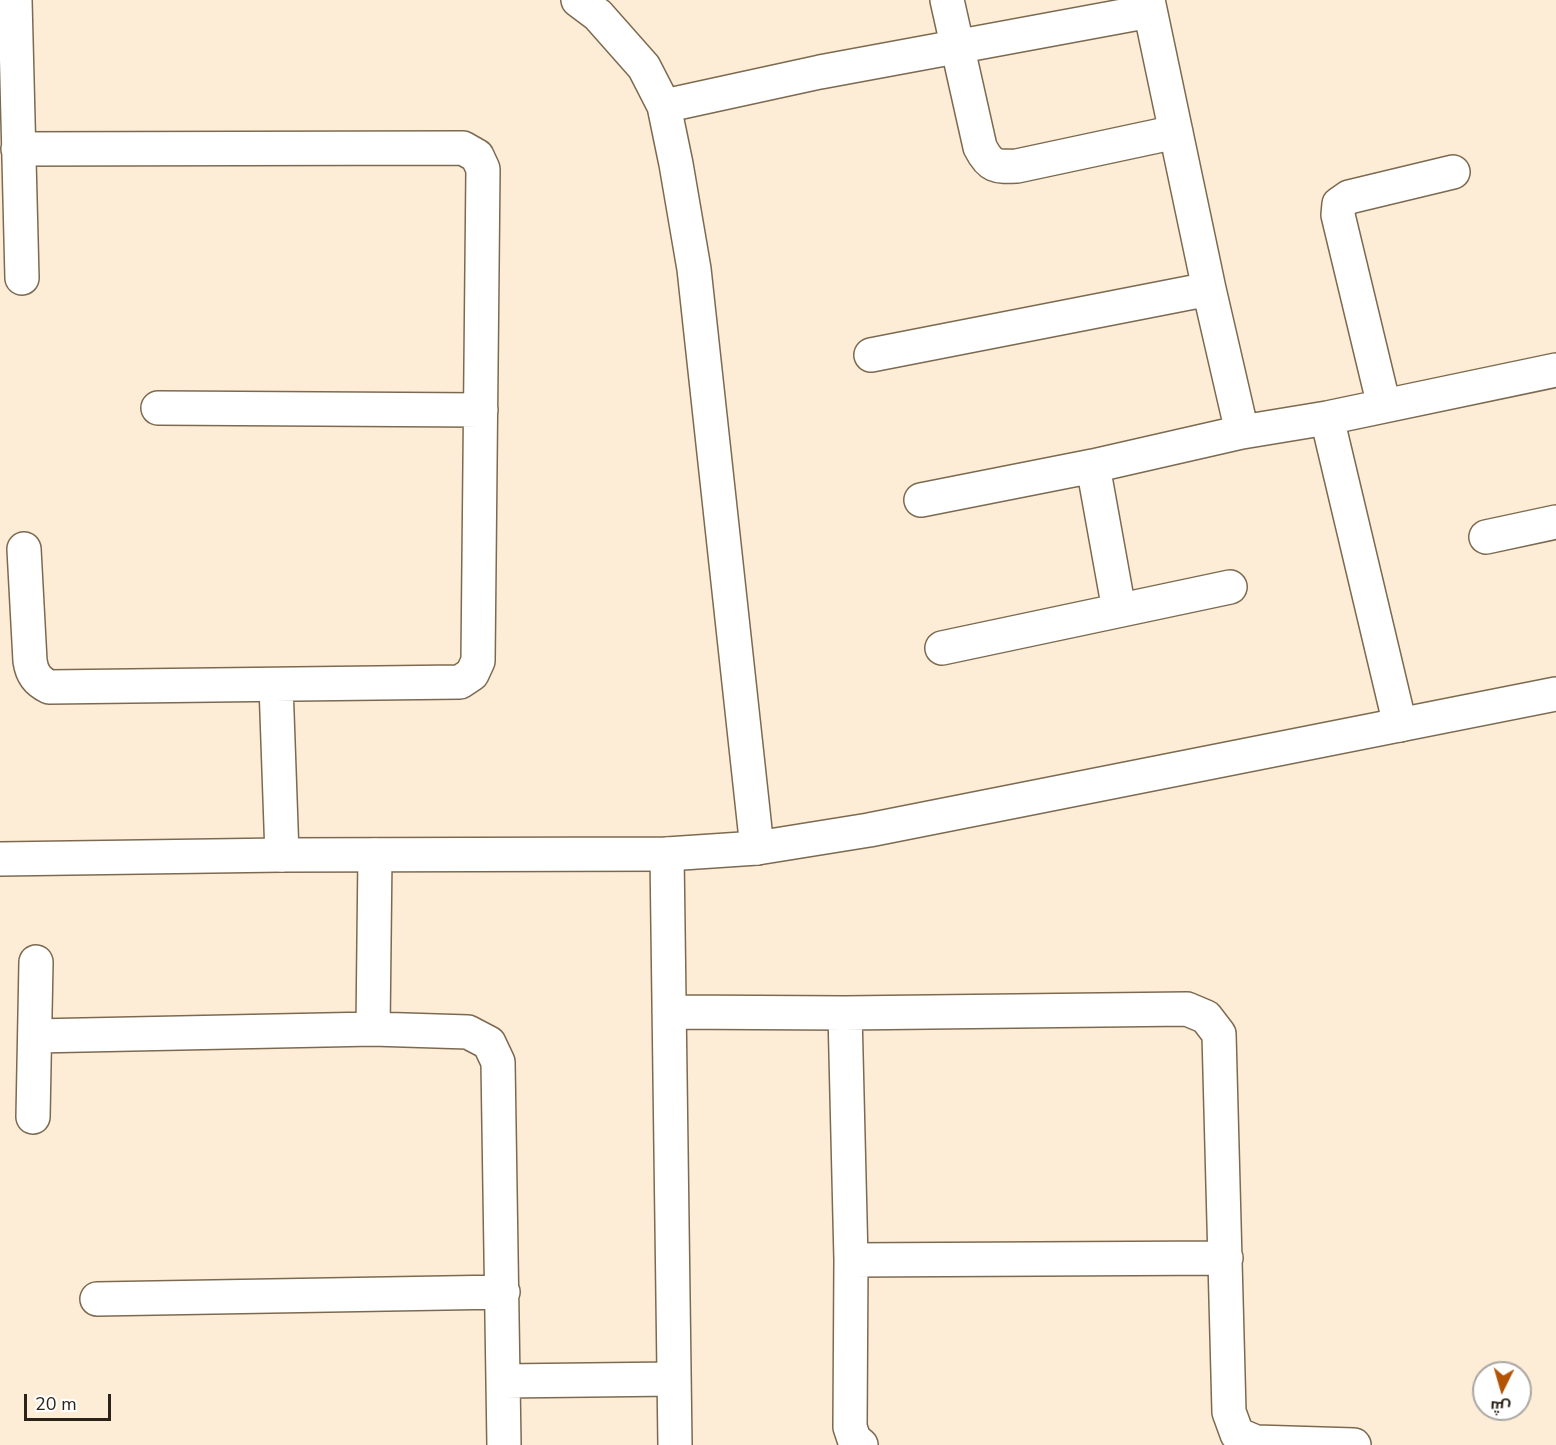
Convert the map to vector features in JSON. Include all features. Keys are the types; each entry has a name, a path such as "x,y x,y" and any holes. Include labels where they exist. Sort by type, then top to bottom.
{"street":[{"path":"15,0 22,278"},
{"path":"578,0 598,15 644,67 664,106 694,269 757,848"},
{"path":"947,0 980,147 987,160 998,166 1017,166 1176,132"},
{"path":"664,106 820,72 957,47 1149,5 1209,289 1242,432"},
{"path":"18,149 463,148 477,156 483,169 478,661 472,675 460,682 50,687 40,682 32,672 24,549"},
{"path":"1384,406 1338,215 1339,204 1349,197 1454,172"},
{"path":"871,355 1209,289"},
{"path":"921,500 1093,466 1242,432 1327,418 1556,370"},
{"path":"158,408 481,410"},
{"path":"1327,418 1400,725"},
{"path":"1093,466 1119,610"},
{"path":"1486,537 1556,522"},
{"path":"942,648 1230,587"},
{"path":"276,685 282,855"},
{"path":"0,859 282,855 667,854 757,848 869,830 1556,694"},
{"path":"667,854 675,1445"},
{"path":"373,1029 375,855"},
{"path":"33,1117 36,962"},
{"path":"669,1012 1187,1010 1206,1017 1219,1034 1229,1412 1237,1434 1256,1442 1354,1445"},
{"path":"845,1013 851,1260 850,1427 854,1439 861,1445"},
{"path":"34,1036 373,1029 468,1032 489,1043 498,1062 504,1445"},
{"path":"851,1260 1226,1258"},
{"path":"97,1299 503,1292"},
{"path":"504,1381 674,1379"}]}
